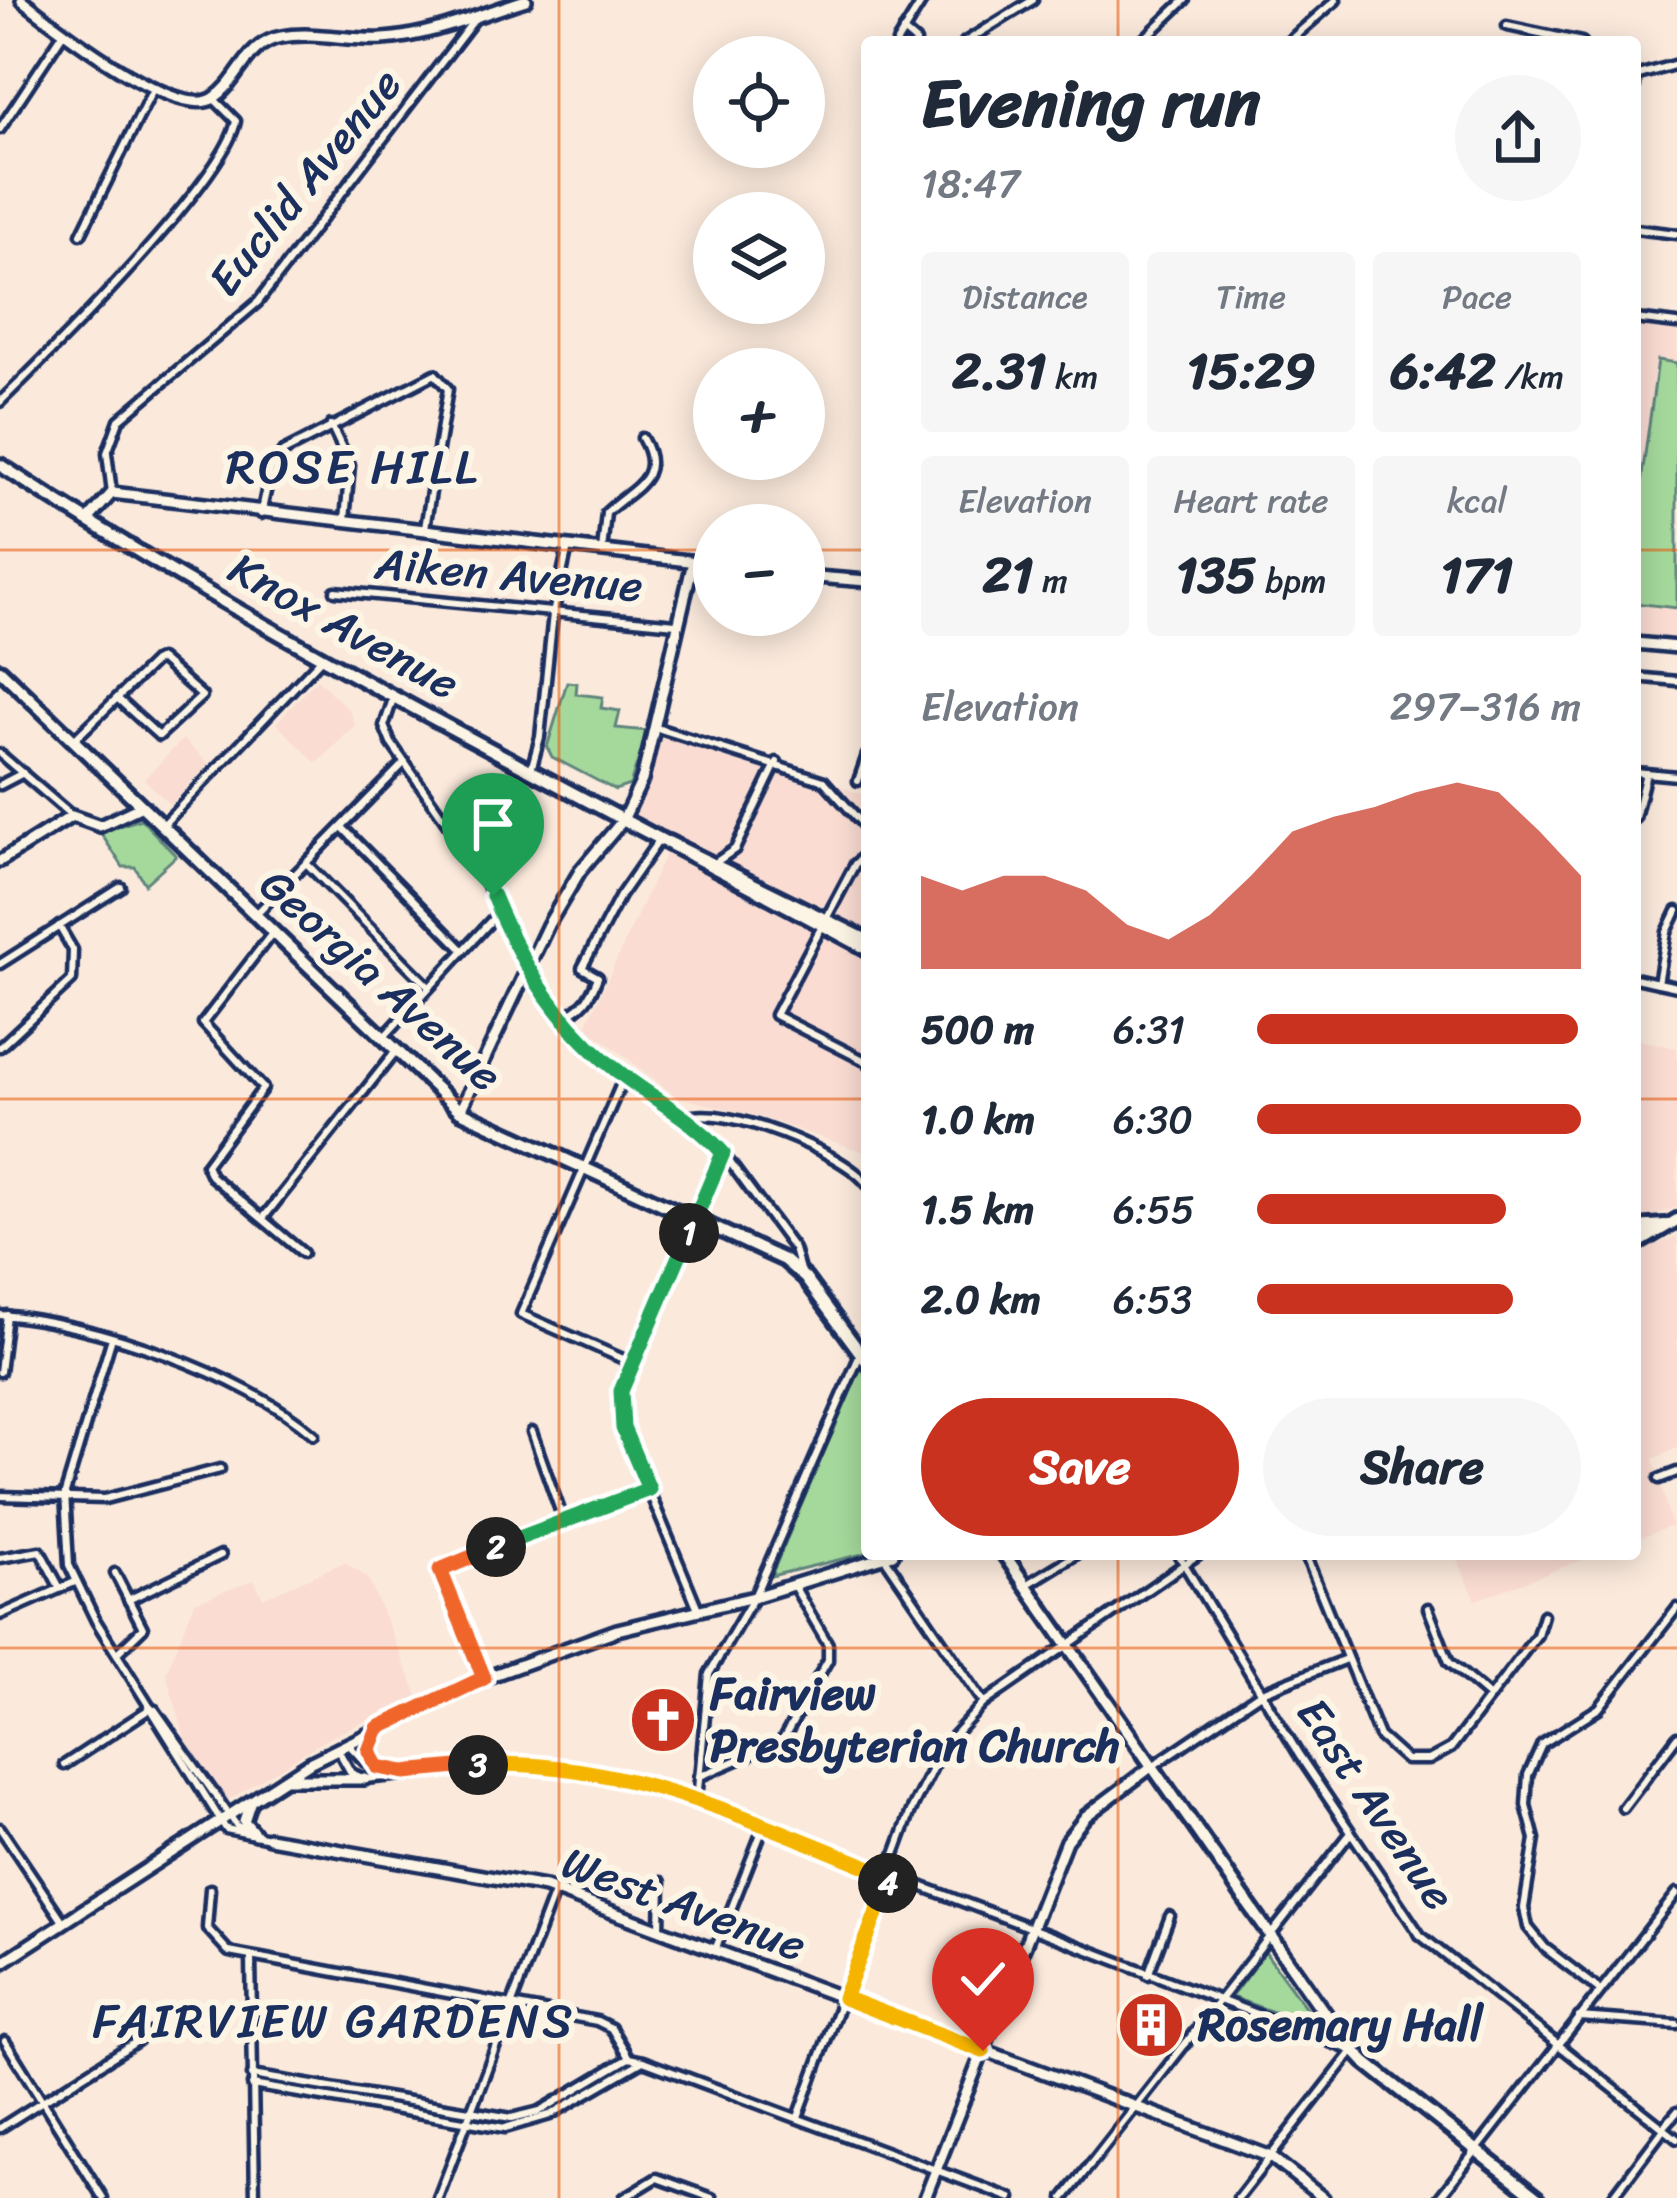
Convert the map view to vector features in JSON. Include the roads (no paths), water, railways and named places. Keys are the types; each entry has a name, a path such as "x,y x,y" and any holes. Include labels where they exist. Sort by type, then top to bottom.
{"main road":[{"name":"Knox Avenue","path":"0,465 322,658 659,840 826,922"},
{"name":"Georgia Avenue","path":"0,670 460,1111 772,1253 800,1273 861,1354"},
{"name":"Knox Avenue","path":"659,840 715,863 861,941"},
{"path":"1641,1230 1671,1223"},
{"path":"1641,1241 1671,1223"},
{"path":"1005,1560 1353,2051 1537,2198"}],"street":[{"path":"22,0 64,32 188,103 213,98 256,50 279,37 385,39 526,0"},
{"path":"901,36 923,0"},
{"path":"974,36 1033,0"},
{"path":"1147,36 1185,0"},
{"path":"1294,36 1332,1"},
{"name":"Euclid Avenue","path":"112,493 106,453 119,420 258,302 477,15"},
{"path":"1507,26 1539,36"},
{"path":"0,129 64,32"},
{"path":"903,32 908,36"},
{"path":"1641,79 1677,64"},
{"path":"81,234 154,87"},
{"path":"0,402 164,230 225,148 236,122 213,98"},
{"path":"1641,230 1677,235"},
{"path":"1641,320 1677,324"},
{"path":"261,514 276,460 427,375 445,381 425,532"},
{"path":"331,425 350,466 344,523"},
{"path":"602,551 606,514 637,488 651,467 652,456 641,438"},
{"path":"87,521 112,493 693,562 657,728 623,820 580,871 525,970 460,1111"},
{"path":"531,770 540,737 553,614 568,547"},
{"path":"825,578 861,581"},
{"name":"Aiken Avenue","path":"335,591 676,625"},
{"path":"1641,644 1677,647"},
{"path":"162,826 322,658"},
{"path":"73,741 117,698 160,659 202,697 159,736 117,698"},
{"path":"1641,678 1677,681"},
{"path":"394,696 384,726 479,869 525,970 563,1017 624,1076 686,1118 723,1153 780,1230 800,1263 800,1273"},
{"path":"657,728 777,762 824,781 861,822"},
{"path":"0,754 86,824 107,825 142,806"},
{"path":"255,916 405,762"},
{"path":"734,873 735,849 777,762"},
{"path":"858,781 861,772"},
{"path":"0,785 23,773"},
{"path":"1641,773 1677,776"},
{"path":"1641,793 1646,773"},
{"path":"0,861 72,816"},
{"path":"342,827 463,950"},
{"path":"563,1017 582,1008 590,997 598,977 582,968 620,896 659,840"},
{"path":"715,863 735,849"},
{"path":"861,859 775,1015 861,1058"},
{"path":"306,863 428,986"},
{"path":"0,964 121,887"},
{"path":"382,1038 499,911"},
{"path":"1658,983 1667,932 1677,911"},
{"path":"0,1047 69,986 75,956 59,926"},
{"path":"273,932 203,1023 263,1088 208,1158 207,1169 303,1253"},
{"path":"1641,979 1677,987"},
{"path":"262,1218 396,1051"},
{"path":"624,1076 521,1314 630,1362"},
{"path":"686,1118 704,1115 797,1140 839,1157 861,1178"},
{"path":"698,1609 621,1419 621,1391 723,1153"},
{"path":"772,1253 780,1230"},
{"path":"0,1372 4,1315 112,1341 251,1394 292,1415 314,1435"},
{"path":"112,1341 65,1496 67,1550 75,1582 225,1818"},
{"path":"697,1800 706,1683 754,1597 861,1365"},
{"path":"532,1432 563,1519"},
{"path":"0,1496 118,1496 220,1469"},
{"path":"1659,1479 1677,1472"},
{"path":"484,1678 440,1570 649,1489"},
{"path":"0,1558 30,1550 43,1552 60,1588"},
{"path":"128,1600 220,1556"},
{"path":"0,1964 283,1779 484,1678 617,1630 754,1597 876,1560"},
{"path":"892,1560 985,1703"},
{"path":"1024,1586 1067,1560"},
{"name":"East Avenue","path":"1182,1560 1350,1834 1420,1935 1677,2139"},
{"path":"797,2117 936,1758 985,1703 1190,1560"},
{"path":"1307,1560 1375,1727 1394,1754 1429,1760 1451,1748 1538,1635 1543,1615"},
{"path":"115,1573 142,1632 117,1653"},
{"path":"0,1615 75,1582"},
{"path":"698,1777 782,1741 828,1660 828,1643 794,1586"},
{"path":"1428,1608 1450,1662 1490,1697"},
{"path":"1600,1990 1545,1948 1528,1927 1524,1908 1535,1844 1526,1805 1528,1774 1542,1744 1600,1708 1677,1608"},
{"path":"925,2198 1074,1828 1151,1767 1262,1692 1347,1658"},
{"path":"64,1765 152,1708"},
{"path":"378,1728 368,1756 378,1767"},
{"path":"1622,1808 1677,1737"},
{"path":"342,1746 361,1760 405,1772"},
{"path":"342,1746 351,1773 365,1779"},
{"path":"1666,1751 1677,1760"},
{"path":"283,1779 365,1779 509,1764 645,1783 1353,2051 1238,2198"},
{"path":"251,1799 244,1822 255,1834"},
{"name":"West Avenue","path":"225,1818 269,1838 555,1890 1271,2157 1323,2198"},
{"name":"West Avenue","path":"225,1818 240,1836 269,1838"},
{"path":"715,1950 764,1826"},
{"path":"0,1828 64,1923"},
{"path":"1064,2198 1350,1834"},
{"path":"660,1930 661,1882"},
{"path":"210,1889 206,1918 210,1937 229,1952 602,2022 629,2058 1011,2198"},
{"path":"438,2198 555,1890"},
{"path":"1439,2198 1677,1893"},
{"path":"1148,1975 1170,1916"},
{"path":"251,1958 255,2198"},
{"path":"1579,2017 1677,2024"},
{"path":"0,2128 150,2033"},
{"path":"5,2041 103,2198"},
{"path":"252,2080 470,2115 535,2114 629,2058"},
{"path":"252,2080 466,2125 506,2128 532,2123 643,2061"},
{"path":"1612,2198 1677,2112"},
{"path":"624,2198 644,2182 662,2178 712,2198"}],"place":[{"name":"Fairview Presbyterian Church","path":"663,1720"},
{"name":"Rosemary Hall","path":"1151,2025"}],"district":[{"name":"ROSE HILL","path":"353,466"},
{"name":"FAIRVIEW GARDENS","path":"334,2020"}]}
